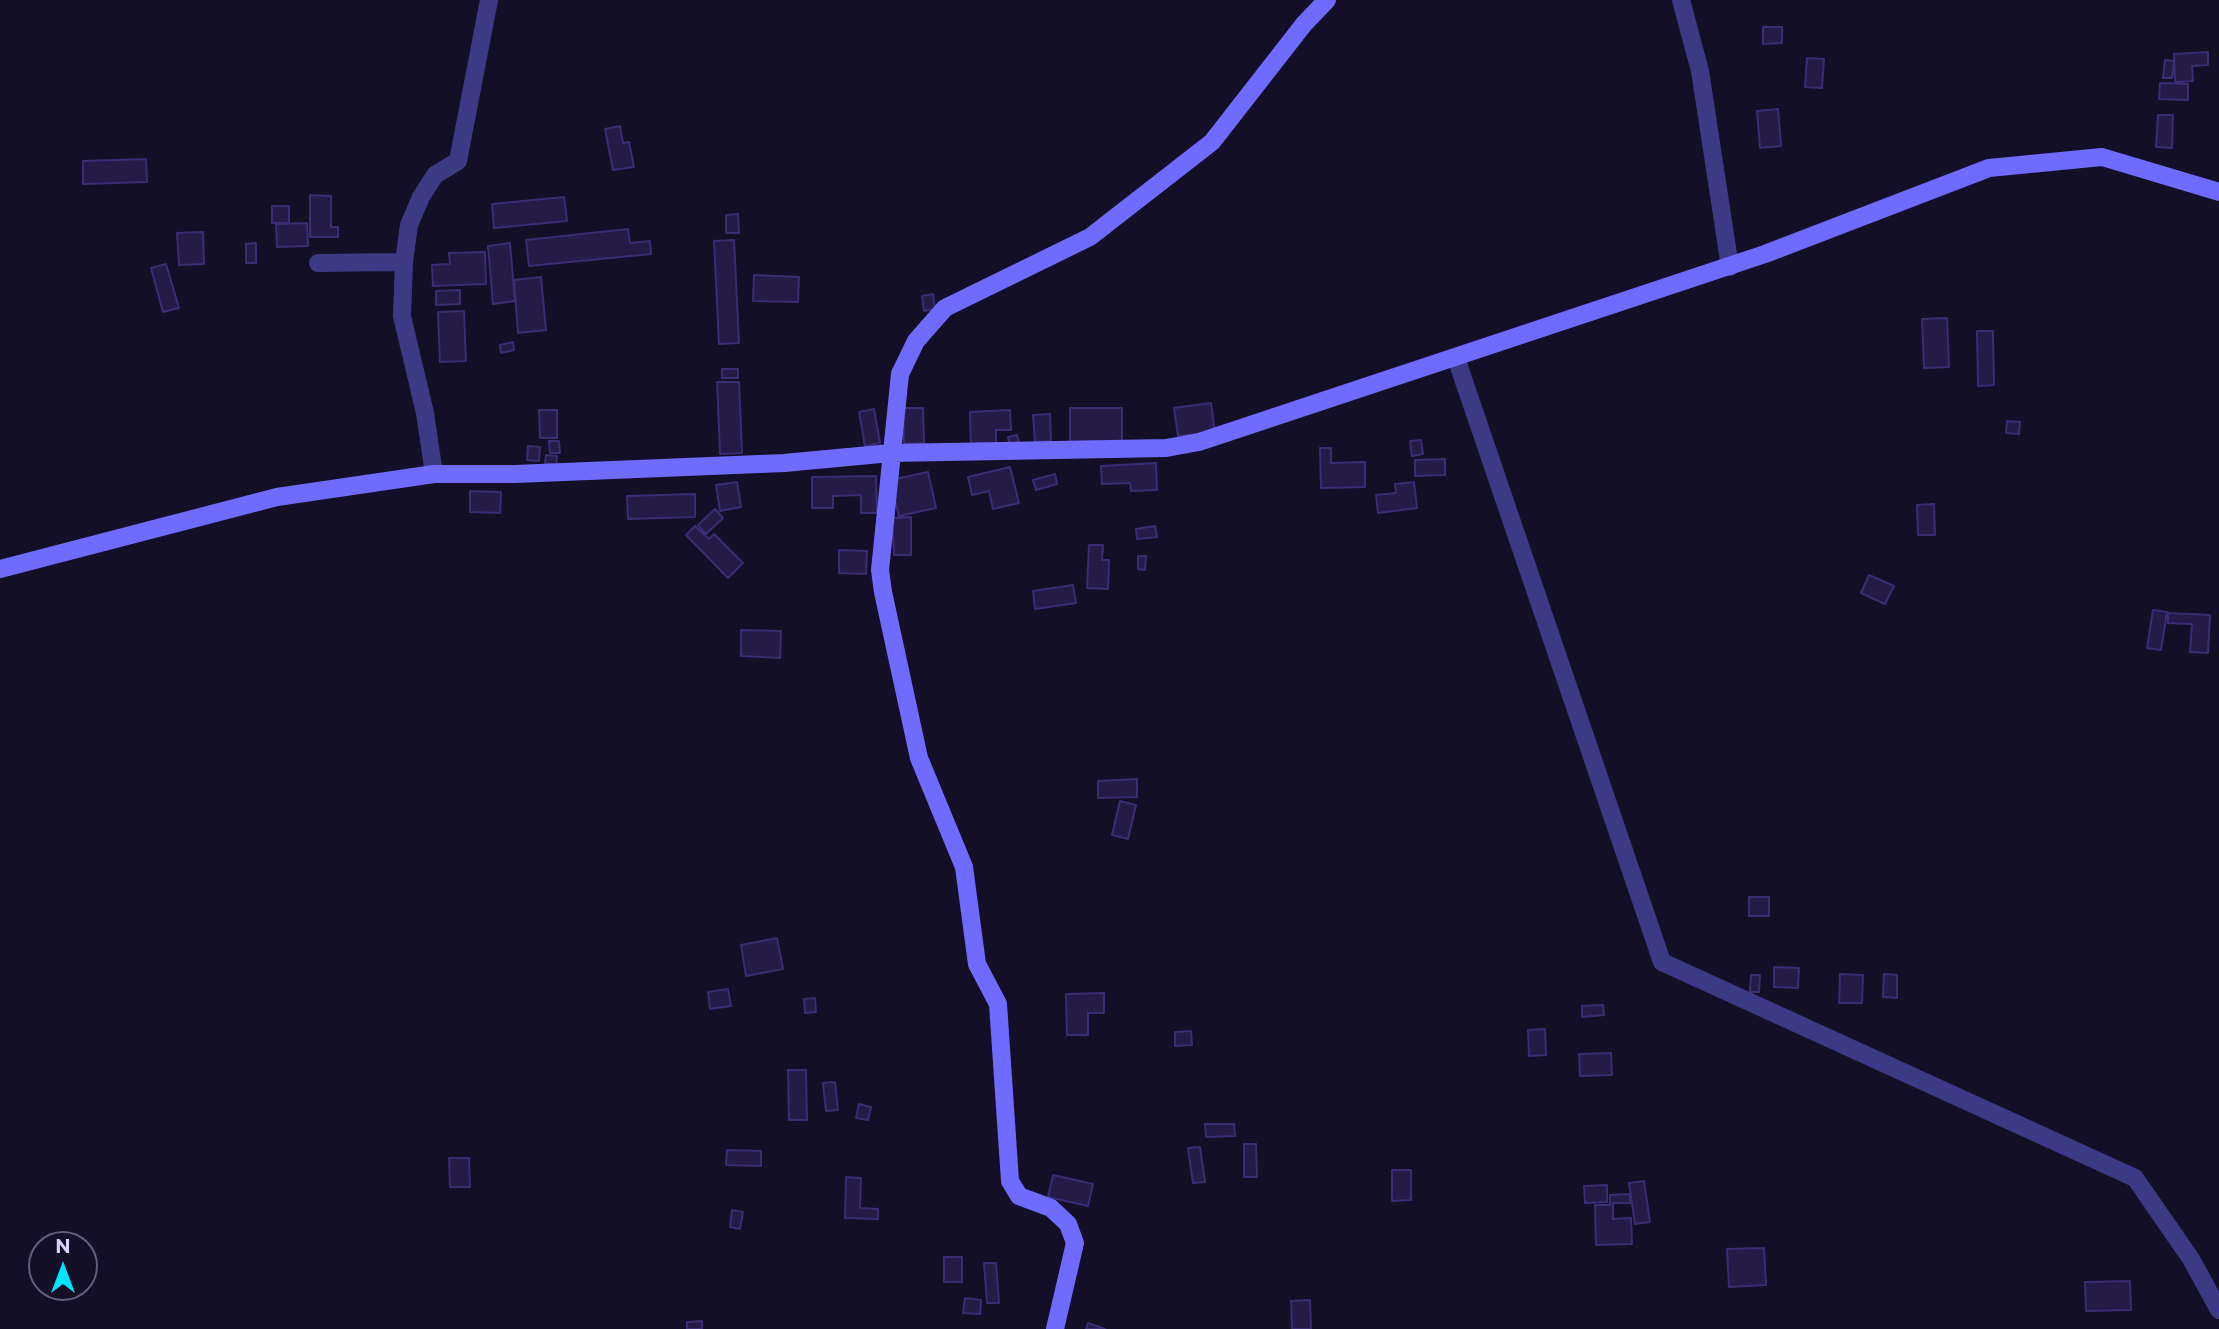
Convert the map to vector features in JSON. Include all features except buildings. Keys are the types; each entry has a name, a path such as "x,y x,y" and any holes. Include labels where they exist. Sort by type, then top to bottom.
{"street":[{"path":"434,474 425,413 402,316 404,262 409,225 421,197 435,175 458,161 489,0"},
{"path":"1055,1329 1075,1243 1068,1224 1051,1208 1019,1196 1010,1181 998,1004 977,964 964,867 919,758 883,593 880,570 900,374 916,341 945,308 1090,237 1212,142 1327,0"},
{"path":"1681,0 1700,71 1730,267"},
{"path":"0,569 277,497 434,474 515,474 757,464 891,453 1166,448 1199,442 1730,267 1989,168 2102,157 2219,192"},
{"path":"318,263 404,262"},
{"path":"1456,358 1662,962 2135,1178 2191,1259 2219,1310"}]}
